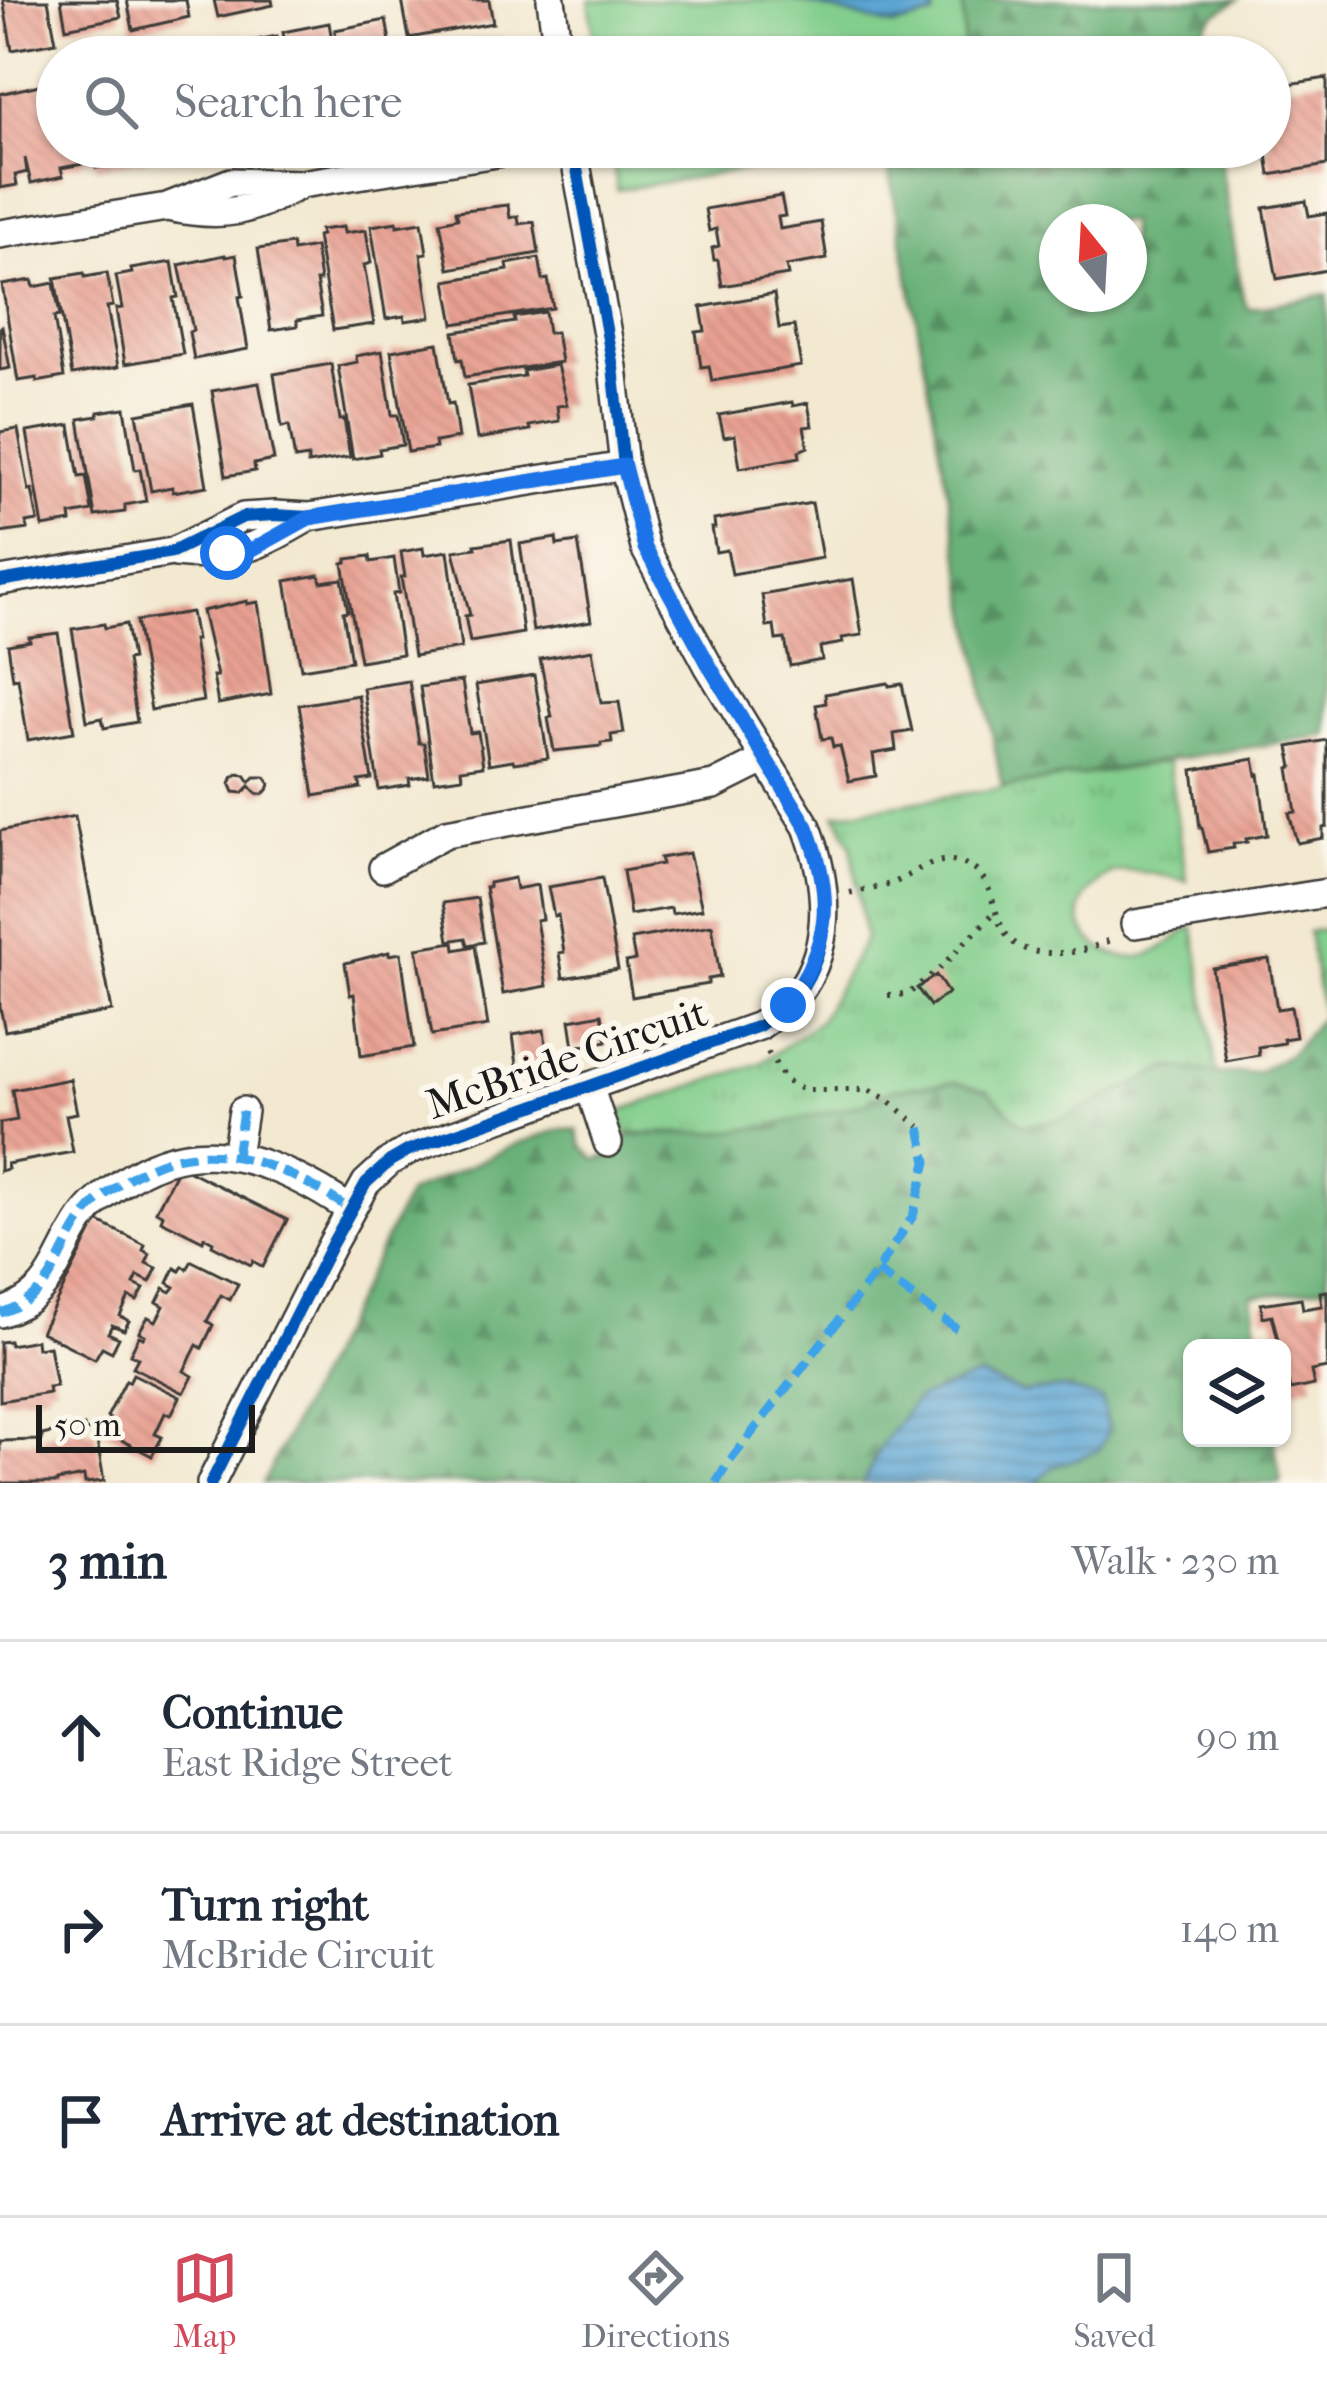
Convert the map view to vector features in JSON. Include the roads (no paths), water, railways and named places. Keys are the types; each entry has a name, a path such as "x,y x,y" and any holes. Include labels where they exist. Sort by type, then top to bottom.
{"street":[{"path":"550,0 556,36"},
{"path":"0,235 167,208 231,182 301,184 402,168"},
{"name":"McBride Circuit","path":"211,1483 366,1183 390,1161 409,1150 759,1026 788,1005 808,975 823,935 818,856 807,827 645,548 624,466 613,367 577,168"},
{"path":"0,581 172,552 243,517 309,518 624,466"},
{"path":"383,868 446,833 714,785 766,759"},
{"path":"1135,924 1327,892"},
{"name":"McBride Circuit","path":"590,1086 608,1143"},
{"path":"236,1156 243,1111"},
{"path":"0,1313 35,1294 52,1276 93,1204 142,1169 170,1159 210,1152 236,1156 273,1167 352,1210"}],"water":[{"path":"793,0 934,0 934,16 893,26"},
{"path":"979,1376 1022,1393 1062,1388 1102,1399 1108,1433 1098,1451 1053,1467 1035,1483 863,1483 882,1444 916,1399"}]}
